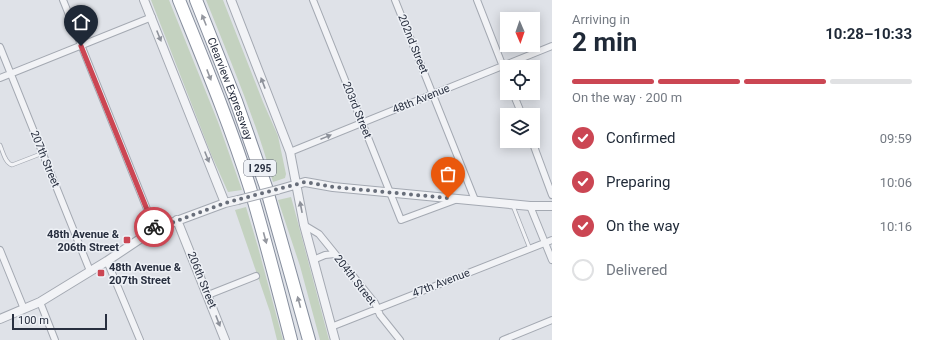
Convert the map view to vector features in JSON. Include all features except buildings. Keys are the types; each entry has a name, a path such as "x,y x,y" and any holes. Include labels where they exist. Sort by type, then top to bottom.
{"highway":[{"name":"Clearview Expressway","path":"179,0 232,136 250,187 264,234 290,340"},
{"name":"Clearview Expressway","path":"196,0 236,101 264,180 309,340"}],"street":[{"path":"63,0 155,229"},
{"path":"144,0 225,203"},
{"path":"231,0 290,152 304,225 334,340"},
{"name":"203rd Street","path":"313,0 401,220 457,199"},
{"name":"202nd Street","path":"395,0 475,200"},
{"path":"477,0 501,60"},
{"path":"0,78 152,18"},
{"name":"48th Avenue","path":"518,60 552,46"},
{"name":"207th Street","path":"0,47 90,271"},
{"name":"48th Avenue","path":"290,152 500,67"},
{"path":"535,148 552,193"},
{"path":"0,319 40,302 108,261 155,229 225,203 305,182 333,187 390,193 530,206 552,206"},
{"path":"530,206 552,260"},
{"name":"206th Street","path":"177,220 225,340"},
{"name":"204th Street","path":"304,225 316,231 375,303 380,315 400,340"},
{"name":"47th Avenue","path":"331,327 552,240"},
{"path":"0,250 24,309"},
{"path":"313,260 325,255 335,254"},
{"path":"108,261 140,340"},
{"path":"208,295 256,276"},
{"path":"40,302 55,340"},
{"path":"503,340 552,320"}],"lane":[{"path":"0,145 7,162 12,165 43,153"},
{"path":"513,204 530,249"}],"green space":[{"path":"151,0 169,0 218,122 242,190 228,192 211,154"},
{"path":"206,0 223,0 278,136 286,174 285,178 273,182 251,113"},
{"path":"291,197 329,340 320,340 300,266 278,200"},
{"path":"246,207 283,340 277,340 270,312 235,210"}],"way so far":[{"path":"154,227 155,229 225,203 305,182 333,187 448,198"}],"place":[{"name":"48th Avenue & 206th Street","path":"127,240"},
{"name":"48th Avenue & 207th Street","path":"101,273"}],"route":[{"path":"81,46 154,227"}]}
